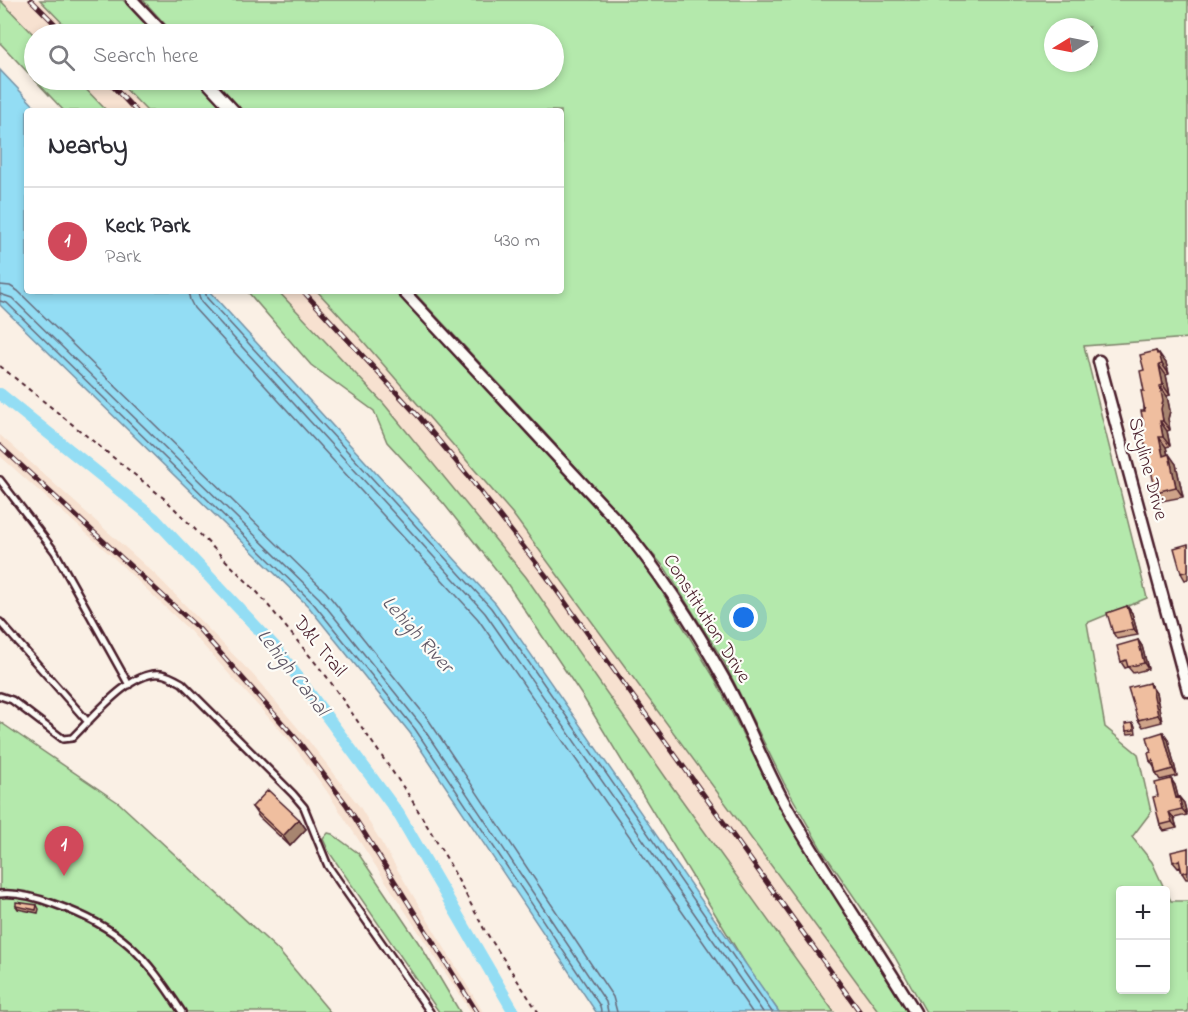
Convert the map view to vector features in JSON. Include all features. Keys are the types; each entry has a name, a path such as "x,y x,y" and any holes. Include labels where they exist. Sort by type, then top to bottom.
{"street":[{"path":"132,0 155,24"},
{"path":"214,90 231,108"},
{"name":"Constitution Drive","path":"406,294 619,523 656,570 725,681 768,770 803,835 915,1012"},
{"name":"Skyline Drive","path":"1099,361 1185,664 1188,691"}],"lane":[{"path":"0,480 55,552 129,685"},
{"path":"0,622 88,722"},
{"path":"0,696 12,700 63,739 72,738 129,685 145,677 159,674 182,683 304,807 328,866 430,1012"},
{"path":"0,894 8,893 40,899 87,916 123,938 145,959 182,1012"}],"path":[{"name":"D&L Trail","path":"0,366 166,500 258,593 327,677 410,797 447,859 484,929 538,1012"}],"shaded area":[{"path":"0,0 40,0 63,24 24,24"},
{"path":"87,90 127,90 144,108 104,108"},
{"path":"281,294 320,294 512,513 879,1012 834,1012 671,785 526,577 384,404"},
{"path":"0,435 156,575 254,676 308,740 360,807 483,1012 471,1012 326,790 291,742 189,630 115,559 0,456"}],"green space":[{"path":"0,0 24,25 24,68 0,43"},
{"path":"40,0 123,0 147,24 63,24"},
{"path":"143,0 1188,0 1188,338 1084,346 1147,598 1087,623 1105,727 1138,754 1151,812 1132,837 1152,862 1163,886 1116,886 1116,994 1170,994 1170,899 1171,901 1188,901 1188,1012 926,1012 893,954 822,850 784,783 723,660 665,568 558,447 416,294 564,294 564,108 240,108 224,90 564,90 564,24 165,24"},
{"path":"44,90 87,90 104,108 61,108"},
{"path":"127,90 209,90 226,108 144,108"},
{"path":"250,294 281,294 384,404 526,577 671,785 834,1012 779,1012 748,968 583,697 506,582 444,504 387,442 374,411 311,365"},
{"path":"320,294 398,294 641,557 715,679 759,767 811,859 907,1012 879,1012 512,513"},
{"path":"0,722 119,803 278,950 330,1012 0,1012"},
{"path":"328,833 358,853 422,948 460,1012 439,1012 329,852 323,839"}],"water":[{"name":"Lehigh River","path":"0,70 36,108 24,108 24,294 212,294 496,604 779,1012 596,1012 410,733 308,606 0,305"}],"building":[{"path":"1156,351 1157,354 1159,353 1162,364 1159,365 1163,385 1160,386 1163,421 1160,421 1163,437 1159,437 1163,456 1169,454 1176,487 1156,492 1141,427 1144,426 1141,411 1145,411 1140,371 1144,370 1140,355"},
{"path":"1188,544 1188,571 1181,573 1174,548"},
{"path":"1127,606 1134,629 1113,633 1107,613"},
{"path":"1138,640 1144,663 1128,667 1126,660 1121,662 1117,646"},
{"path":"1149,683 1152,687 1158,715 1138,720 1128,688"},
{"path":"1133,723 1134,730 1126,731 1125,724"},
{"path":"1163,732 1173,769 1156,774 1153,760 1150,761 1148,753 1151,752 1147,737"},
{"path":"1171,779 1176,798 1179,797 1182,809 1169,812 1172,822 1160,825 1153,797 1158,796 1155,783"},
{"path":"268,790 299,819 283,836 252,807"},
{"path":"1188,848 1188,871 1182,873 1179,860 1173,862 1171,852"},
{"path":"16,902 37,905 36,910 16,906"}],"waterway":[{"name":"Lehigh Canal","path":"0,394 155,519 277,649 398,813 514,1012"}],"railway":[{"path":"31,0 55,24"},
{"path":"116,90 133,108"},
{"path":"306,294 419,417 547,577 860,1012"},
{"path":"0,446 199,629 299,742 346,804 477,1012"}],"place":[{"name":"Keck Park","path":"64,876"}]}
